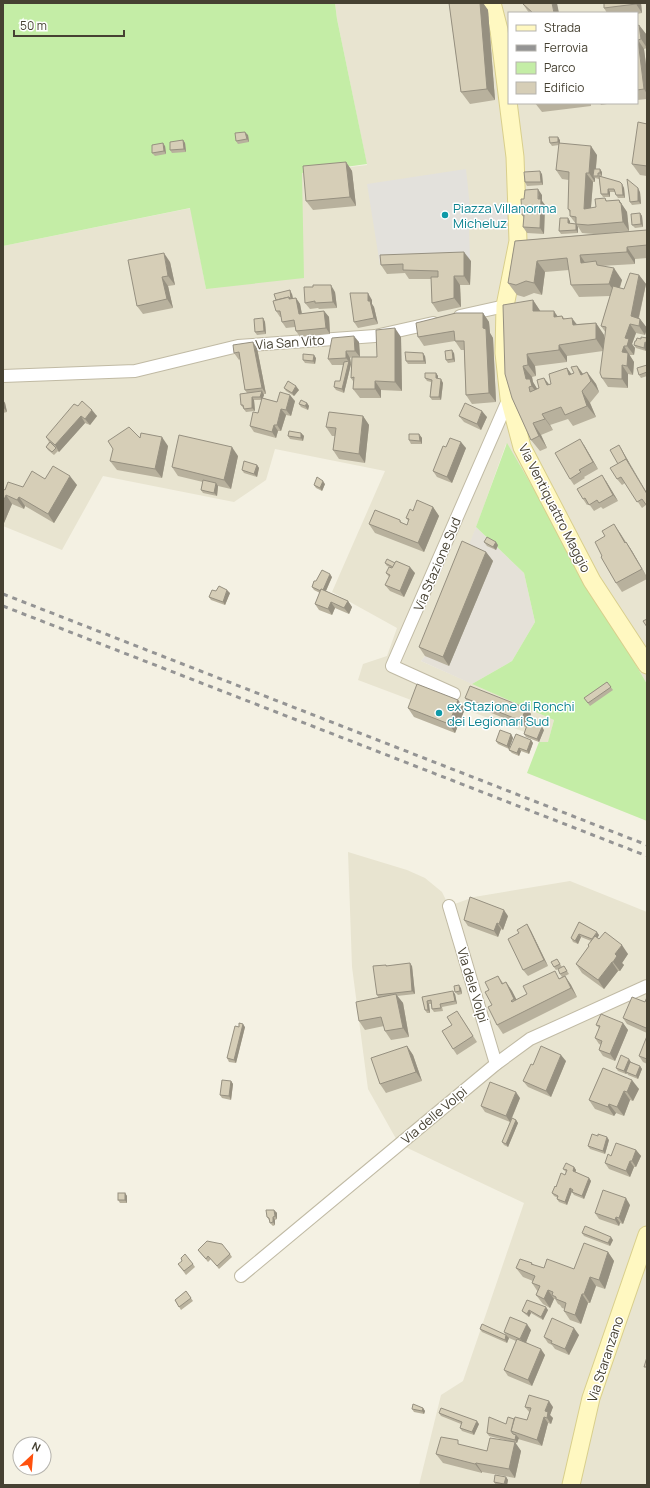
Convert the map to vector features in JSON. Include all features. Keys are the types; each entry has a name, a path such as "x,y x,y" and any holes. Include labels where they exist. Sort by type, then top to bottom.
{"street":[{"name":"Via Ventiquattro Maggio","path":"492,3 499,30 508,101"},
{"name":"Via Ventiquattro Maggio","path":"508,104 515,157 522,241 505,306 504,353 509,398 522,446 592,581 647,665"},
{"name":"Via San Vito","path":"3,376 136,371 238,346 375,336 505,306"},
{"name":"Via Stazione Sud","path":"454,694 392,666 509,398"},
{"name":"Via dele Volpi","path":"449,906 496,1064"},
{"name":"Via delle Volpi","path":"240,1276 496,1064 530,1039 647,986"},
{"name":"Via Staranzano","path":"571,1485 591,1398 647,1235"}],"shaded area":[{"path":"335,3 647,3 647,684 506,444 468,550 425,656 421,661 554,720 548,743 539,742 526,737 527,733 423,693 419,703 358,680 363,664 387,656 397,628 332,592 385,471 275,449 266,480 234,502 103,476 62,550 3,526 3,246 191,208 206,289 302,173 367,165"},
{"name":"Piazza Villanorma Micheluz","path":"466,169 470,207 517,204 518,224 469,228 470,259 380,265 367,184"},
{"path":"476,527 524,573 535,622 512,661 472,684 421,661 425,656"},
{"path":"348,852 407,870 425,878 442,892 449,906 474,897 570,881 647,912 647,1485 419,1485 441,1395 463,1381 524,1203 399,1144 368,1089 352,967"}],"green space":[{"path":"3,3 335,3 367,164 302,173 304,278 206,289 190,208 3,246"},
{"path":"507,443 647,684 647,821 527,773 539,742 548,742 554,720 472,684 512,661 535,622 524,573 476,527"}],"building":[{"path":"449,3 480,3 487,89 461,92"},
{"path":"552,3 554,12 532,12 523,4"},
{"path":"604,3 636,3 636,4 604,8"},
{"path":"638,26 641,39 638,40"},
{"path":"638,40 644,89 638,90"},
{"path":"638,122 647,124 647,166 632,164"},
{"path":"245,132 247,139 236,141 235,133"},
{"path":"549,137 558,137 558,142 550,143"},
{"path":"183,140 184,149 170,150 170,142"},
{"path":"163,143 164,151 152,153 152,145"},
{"path":"559,143 591,146 589,173 586,173 584,209 596,207 595,199 605,198 606,201 619,200 621,203 623,222 588,225 576,224 576,217 570,216 570,210 568,209 569,172 556,170"},
{"path":"346,162 350,197 306,201 303,166"},
{"path":"594,169 600,169 598,176 593,176"},
{"path":"540,171 541,182 525,182 524,172"},
{"path":"599,176 620,182 622,184 623,195 616,195 614,189 608,189 608,194 601,194"},
{"path":"627,179 638,188 638,201 630,202"},
{"path":"538,189 538,199 541,199 540,228 523,227 524,215 522,215 521,199 524,199 525,190"},
{"path":"640,213 641,224 632,225 631,214"},
{"path":"560,218 568,218 568,223 576,224 576,230 559,231"},
{"path":"647,230 647,245 627,247 627,252 580,255 581,263 596,261 597,265 614,268 609,284 571,285 567,258 537,261 534,283 526,281 516,285 508,283 515,241"},
{"path":"464,252 464,276 454,276 454,298 432,303 431,277 438,277 438,271 403,270 403,264 381,265 380,255"},
{"path":"164,253 168,276 162,277 167,299 137,306 128,260"},
{"path":"630,273 639,275 631,316 640,319 639,326 630,324 625,338 629,339 627,346 624,346 622,352 628,353 627,366 622,365 622,379 602,378 600,373 606,327 601,326 613,286 624,289"},
{"path":"313,285 331,285 333,302 315,303 315,301 305,303 304,287 313,287"},
{"path":"290,290 291,299 289,297 276,300 274,294"},
{"path":"350,293 368,293 368,301 370,301 374,318 354,322"},
{"path":"289,297 289,299 296,298 299,314 324,311 326,328 296,331 294,320 282,322 280,311 276,311 273,301"},
{"path":"533,300 533,311 554,311 554,317 562,316 563,319 572,318 573,325 596,323 596,339 559,345 559,350 527,354 528,365 523,366 526,379 530,379 532,386 529,387 530,392 539,388 537,380 544,378 547,385 551,384 549,374 567,368 569,375 574,373 571,367 577,366 581,375 587,372 591,381 582,391 587,406 565,415 561,407 542,414 545,419 533,423 539,436 531,440 512,398 505,374 503,305"},
{"path":"456,313 483,313 483,328 486,329 489,393 466,395 464,341 455,341 454,331 418,337 416,323"},
{"path":"263,318 264,331 255,332 254,319"},
{"path":"395,328 395,382 375,381 375,389 353,389 354,377 351,378 352,357 377,357 376,330"},
{"path":"354,336 355,351 346,351 346,358 328,359 332,338"},
{"path":"641,337 647,338 647,343 645,342 644,348 634,345 637,338 641,339"},
{"path":"253,342 262,388 245,390 239,352 234,353 233,345"},
{"path":"452,350 453,359 446,360 445,351"},
{"path":"405,352 423,353 424,361 406,361"},
{"path":"303,354 314,355 313,361 303,360"},
{"path":"349,361 342,389 334,387 335,381 340,381 344,362"},
{"path":"647,365 647,372 639,375 637,368"},
{"path":"425,373 436,373 436,378 441,379 439,397 430,397 432,380 425,378"},
{"path":"288,381 296,386 292,393 284,388"},
{"path":"262,391 260,397 252,397 252,408 244,409 243,405 241,405 240,394"},
{"path":"280,392 290,395 286,410 281,409 277,425 274,425 272,432 250,426 253,412 258,413 262,398 277,402"},
{"path":"301,400 307,403 305,406 299,404"},
{"path":"82,401 92,410 85,419 81,416 55,445 46,437 74,404 78,406"},
{"path":"465,403 482,411 477,424 459,416"},
{"path":"329,412 363,416 359,454 333,450 336,428 326,427"},
{"path":"129,427 140,438 141,433 162,437 155,469 110,461 113,449 108,441"},
{"path":"289,431 301,433 301,438 288,436"},
{"path":"409,434 419,434 420,441 409,440"},
{"path":"179,435 232,447 224,480 172,467"},
{"path":"450,438 461,442 447,477 433,471 443,446 446,447"},
{"path":"580,439 593,462 579,470 581,472 570,479 555,453"},
{"path":"50,442 56,448 52,452 46,447"},
{"path":"619,445 628,462 626,459 618,464 610,450"},
{"path":"626,459 647,494 647,506 642,499 637,502 621,477 617,479 610,468"},
{"path":"244,461 257,465 254,474 242,470"},
{"path":"53,466 70,476 48,514 19,497 17,500 6,495 3,502 3,489 5,490 8,482 23,487 32,471 45,479"},
{"path":"602,475 613,495 599,503 597,500 589,505 577,489"},
{"path":"317,477 323,481 320,488 314,485"},
{"path":"203,480 216,483 214,493 201,490"},
{"path":"417,500 433,507 418,543 369,524 375,510 400,520 400,522 407,525 409,519 406,518 410,509 413,511"},
{"path":"614,524 642,569 616,583 601,557 602,556 595,542 605,536 602,531"},
{"path":"487,537 496,542 493,547 484,542"},
{"path":"462,541 486,552 443,657 419,647"},
{"path":"387,559 395,563 393,567 385,563"},
{"path":"396,561 410,567 400,591 385,585 390,575 386,573 389,567 392,568"},
{"path":"322,570 330,574 323,590 321,589 321,591 312,587 314,581 316,581"},
{"path":"219,586 227,590 223,602 209,597 212,590 216,591"},
{"path":"321,589 348,601 344,608 331,602 328,609 315,604"},
{"path":"647,619 647,627 643,621"},
{"path":"607,682 611,687 588,703 584,698"},
{"name":"ex Stazione di Ronchi dei Legionari Sud","path":"417,684 458,700 449,724 408,708"},
{"path":"470,686 526,708 521,721 465,698"},
{"path":"528,722 542,727 537,739 524,734"},
{"path":"500,730 511,734 507,746 496,741"},
{"path":"516,734 531,740 527,751 519,748 517,753 509,750"},
{"path":"470,897 504,910 499,924 497,923 494,931 464,920"},
{"path":"579,922 597,932 592,939 579,934 575,941 571,938"},
{"path":"527,924 544,960 523,970 508,939 519,933 517,930"},
{"path":"605,932 622,945 615,954 617,956 613,962 598,980 576,964 595,936 599,939"},
{"path":"557,959 560,964 554,967 551,962"},
{"path":"410,963 412,991 377,995 373,966"},
{"path":"564,966 567,971 560,974 558,969"},
{"path":"555,971 559,979 565,976 571,988 497,1025 488,1007 492,1005 485,992 489,990 485,982 498,976 502,984 506,982 514,999 511,1001 512,1002 527,994 523,986"},
{"path":"459,985 460,991 455,992 454,986"},
{"path":"453,991 455,1001 440,1004 441,1008 432,1009 431,1000 427,1001 428,1010 425,1010 422,997"},
{"path":"396,994 403,1028 385,1031 381,1017 359,1021 356,1002"},
{"path":"632,997 645,1002 647,997 646,1028 623,1018"},
{"path":"457,1011 473,1036 453,1049 442,1031 452,1025 447,1017"},
{"path":"601,1014 623,1023 610,1054 599,1050 602,1041 595,1038 600,1026 596,1025"},
{"path":"239,1023 243,1024 234,1060 227,1058 235,1026 239,1027"},
{"path":"647,1036 647,1059 639,1056"},
{"path":"407,1046 416,1072 380,1084 371,1058"},
{"path":"541,1046 561,1055 546,1091 523,1081 531,1064 533,1065"},
{"path":"621,1055 629,1059 624,1071 616,1068"},
{"path":"630,1062 640,1066 636,1076 626,1072"},
{"path":"603,1068 632,1080 627,1092 624,1091 617,1107 609,1104 608,1107 589,1100"},
{"path":"222,1080 231,1081 229,1096 220,1095"},
{"path":"490,1082 516,1092 506,1116 481,1106"},
{"path":"512,1118 516,1120 506,1144 502,1142"},
{"path":"592,1134 607,1137 603,1151 588,1146"},
{"path":"616,1143 636,1150 626,1171 605,1163 608,1154 611,1156"},
{"path":"566,1163 574,1167 573,1171 589,1178 582,1196 572,1192 573,1190 570,1188 565,1202 557,1199 558,1196 552,1193 561,1173 565,1175 567,1170 563,1169"},
{"path":"603,1190 626,1198 619,1218 616,1217 615,1220 595,1213"},
{"path":"118,1193 125,1193 125,1200 118,1200"},
{"path":"266,1210 274,1210 275,1216 273,1217 273,1222 270,1223"},
{"path":"585,1226 611,1237 608,1243 582,1233"},
{"path":"207,1241 222,1244 230,1254 217,1266 208,1256 206,1259 198,1250"},
{"path":"584,1243 608,1252 599,1280 590,1277 575,1315 564,1311 566,1303 556,1299 556,1297 552,1295 553,1292 548,1290 544,1299 536,1295 540,1286 532,1283 535,1276 516,1268 520,1259 544,1268 547,1259 574,1269"},
{"path":"185,1254 193,1264 184,1271 178,1264 182,1261 181,1258"},
{"path":"186,1291 191,1298 179,1307 175,1300"},
{"path":"527,1300 546,1307 541,1317 529,1310 527,1314 522,1311"},
{"path":"510,1317 527,1324 520,1339 504,1332"},
{"path":"552,1318 574,1328 565,1349 551,1343 552,1341 544,1337"},
{"path":"482,1324 506,1335 505,1340 480,1329"},
{"path":"517,1339 541,1349 528,1380 504,1370"},
{"path":"647,1357 647,1367 644,1367"},
{"path":"529,1395 549,1401 545,1411 548,1412 547,1418 544,1417 537,1440 511,1431 515,1417 527,1420 531,1408 525,1407"},
{"path":"413,1404 423,1408 422,1411 412,1409"},
{"path":"441,1408 477,1421 472,1432 460,1428 462,1422 439,1413"},
{"path":"489,1417 506,1424 508,1417 514,1419 511,1431 516,1435 515,1440 487,1433"},
{"path":"441,1437 458,1440 458,1444 487,1451 490,1438 515,1442 509,1469 475,1464 436,1454"},
{"path":"495,1475 506,1477 504,1484 494,1482"}],"railway":[{"path":"3,594 647,845"},
{"path":"3,606 647,856"}],"place":[{"name":"Piazza Villanorma Micheluz","path":"445,215"},
{"name":"ex Stazione di Ronchi dei Legionari Sud","path":"439,713"}]}
